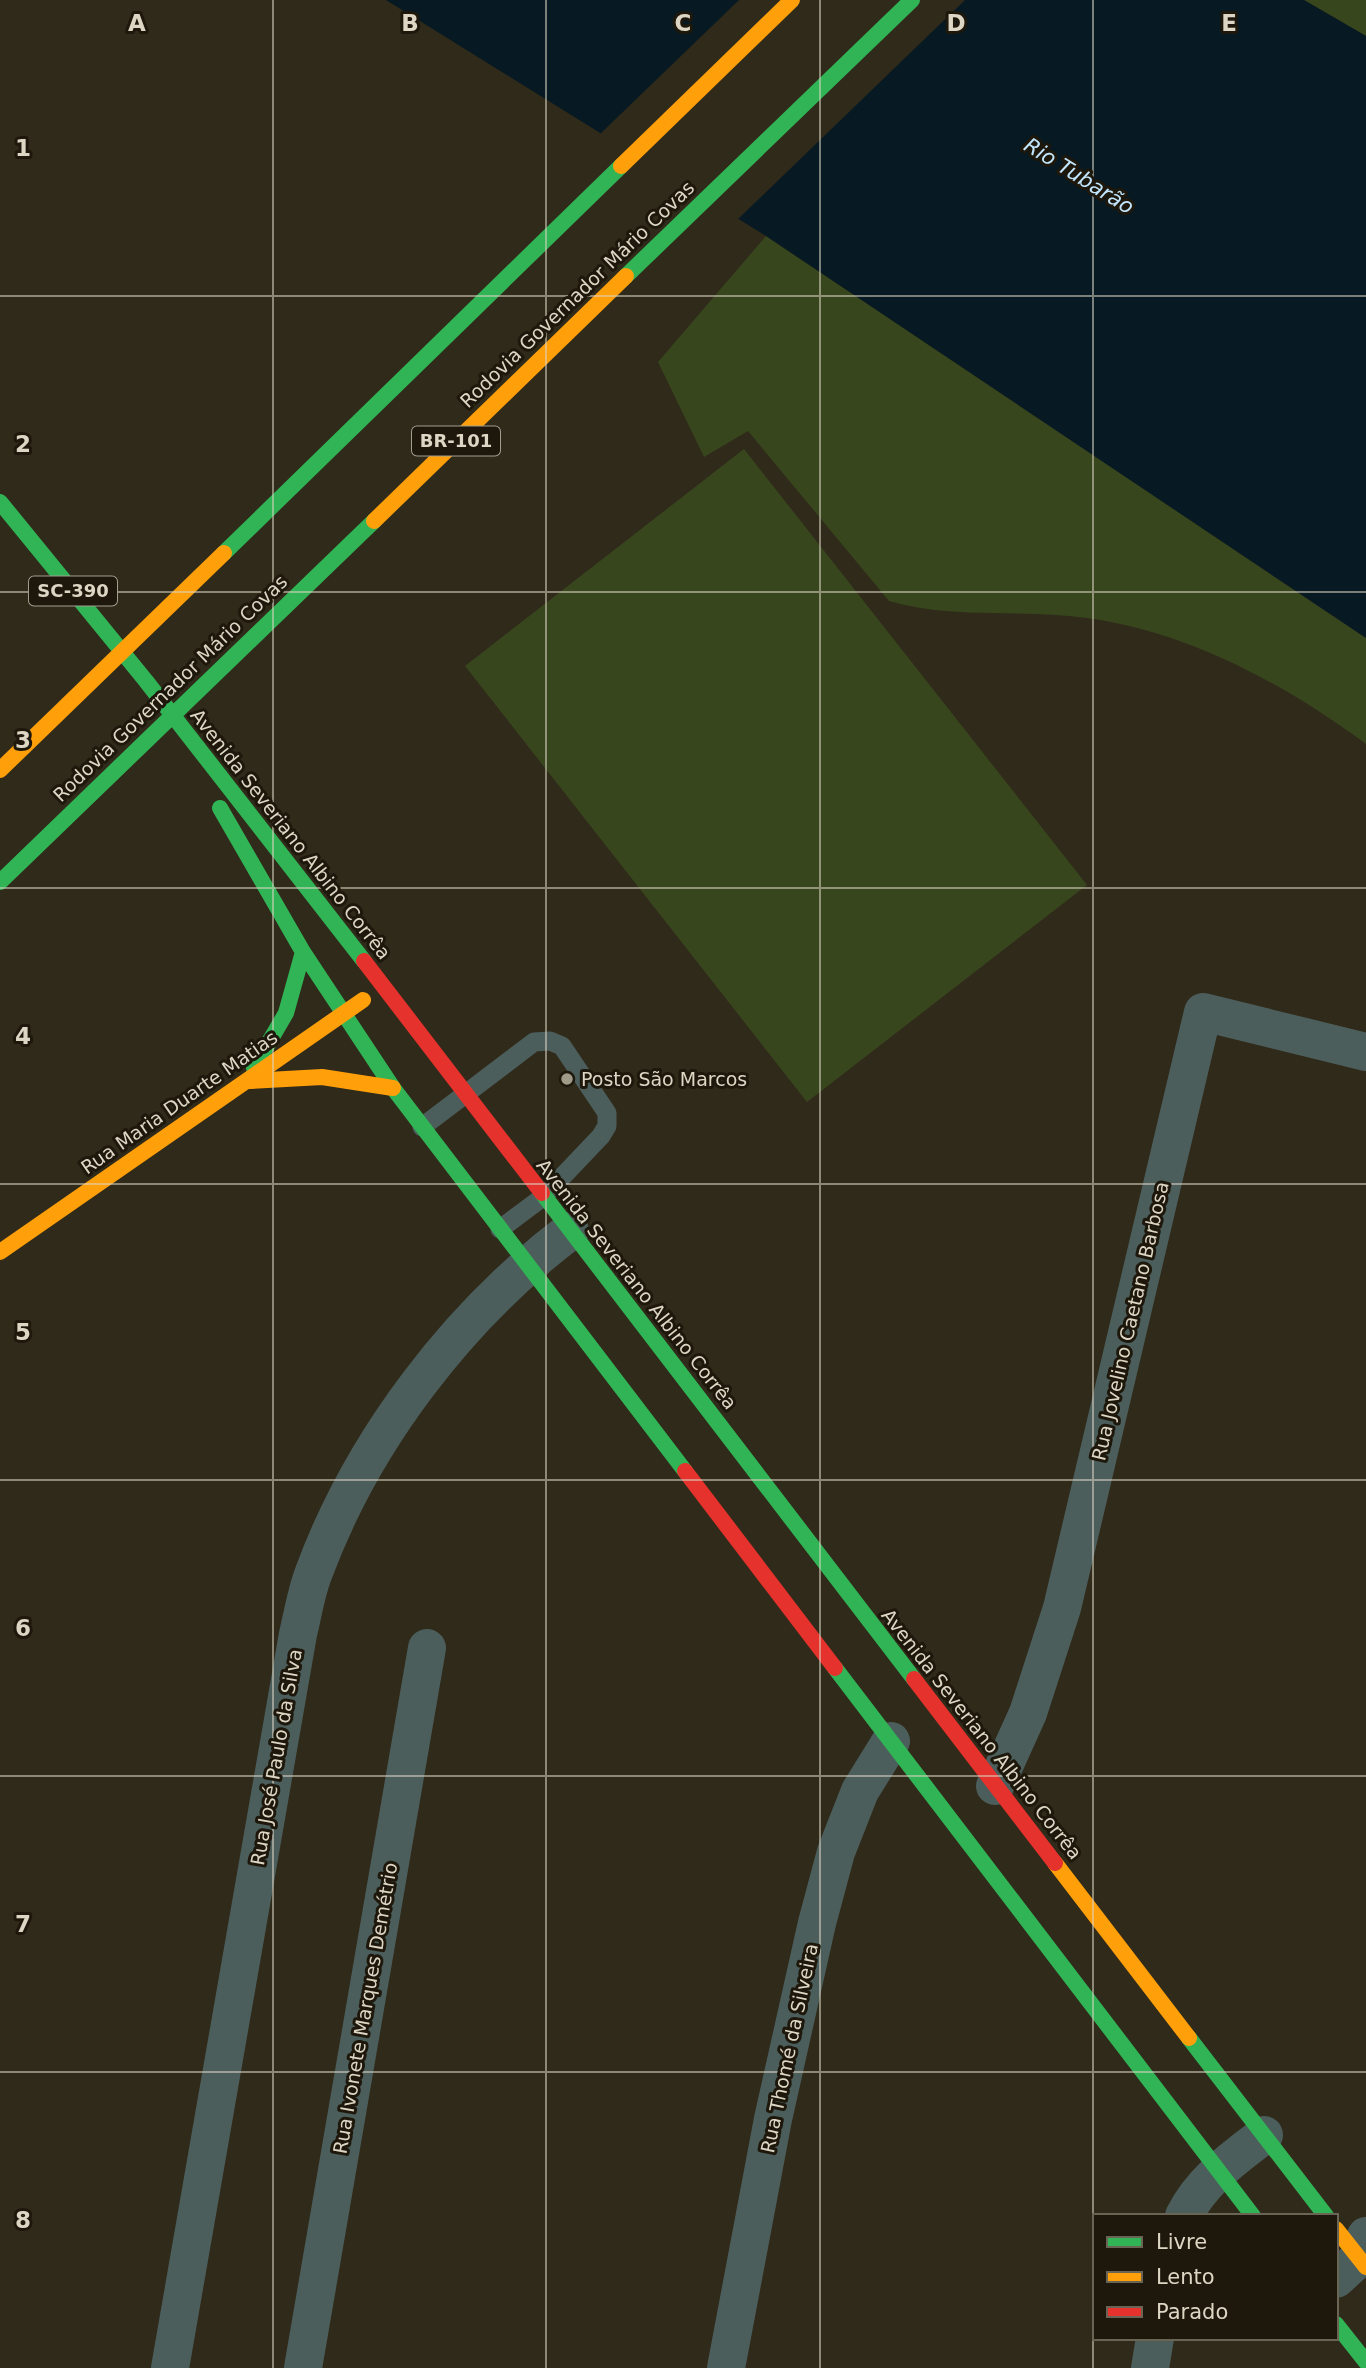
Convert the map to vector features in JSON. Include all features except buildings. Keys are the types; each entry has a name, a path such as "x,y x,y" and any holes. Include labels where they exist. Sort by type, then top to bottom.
{"main road":[{"path":"0,769 792,0"},
{"name":"Rodovia Governador Mário Covas","path":"0,882 912,0"},
{"name":"SC-390","path":"0,502 146,681"},
{"name":"Avenida Severiano Albino Corrêa","path":"146,681 303,952 342,1016 393,1088 1251,2214"},
{"name":"Avenida Severiano Albino Corrêa","path":"146,681 1324,2214"},
{"path":"246,1081 281,1026 297,989 303,952"},
{"name":"Rua Maria Duarte Matias","path":"0,1252 383,986"},
{"path":"246,1081 314,1074 351,1078 393,1088"},
{"path":"891,1741 926,1756"},
{"path":"961,1771 995,1786"},
{"path":"1338,2326 1366,2362"}],"street":[{"name":"Rua Jovelino Caetano Barbosa","path":"995,1786 1033,1700 1062,1608 1203,1012 1366,1052"},
{"name":"Rua José Paulo da Silva","path":"170,2368 298,1634 312,1575 335,1520 375,1451 419,1384 462,1327 527,1264 570,1231"},
{"name":"Rua Ivonete Marques Demétrio","path":"303,2368 427,1647"},
{"name":"Rua Thomé da Silveira","path":"726,2368 778,2094 817,1923 836,1853 860,1791 891,1741"},
{"path":"1185,2214 1192,2200 1218,2170 1264,2136"},
{"path":"1150,2368 1155,2340"}],"lane":[{"path":"422,1127 534,1042 550,1041 562,1046 607,1113 607,1125 601,1136 543,1197 500,1229"}],"green space":[{"path":"1304,0 1366,0 1366,36"},
{"path":"766,236 1366,638 1366,744 1296,697 1259,676 1181,641 1141,629 1057,615 951,611 889,601 748,431 704,457 658,362"},
{"path":"744,449 1087,885 807,1102 465,666"}],"water":[{"name":"Rio Tubarão","path":"386,0 1304,0 1366,36 1366,638 766,236"}],"pier":[{"path":"739,0 965,0 736,221 598,136"}],"traffic: fast":[{"path":"626,276 912,0"},
{"path":"224,553 621,166"},
{"path":"0,502 146,681 364,961"},
{"path":"0,882 374,521"},
{"path":"220,808 303,952 393,1088 685,1471"},
{"path":"254,1068 286,1013 303,952"},
{"path":"542,1193 914,1679"},
{"path":"835,1668 1251,2214"},
{"path":"1189,2038 1324,2214"},
{"path":"1338,2327 1366,2362"}],"traffic: slow":[{"path":"621,166 792,0"},
{"path":"374,521 626,276"},
{"path":"0,770 224,553"},
{"path":"0,1252 363,1000"},
{"path":"250,1081 322,1077 393,1088"},
{"path":"1055,1863 1189,2038"},
{"path":"1338,2232 1366,2267"}],"traffic: jam":[{"path":"364,961 542,1193"},
{"path":"685,1471 835,1668"},
{"path":"914,1679 1055,1863"}],"place":[{"name":"Posto São Marcos","path":"567,1079"}]}
